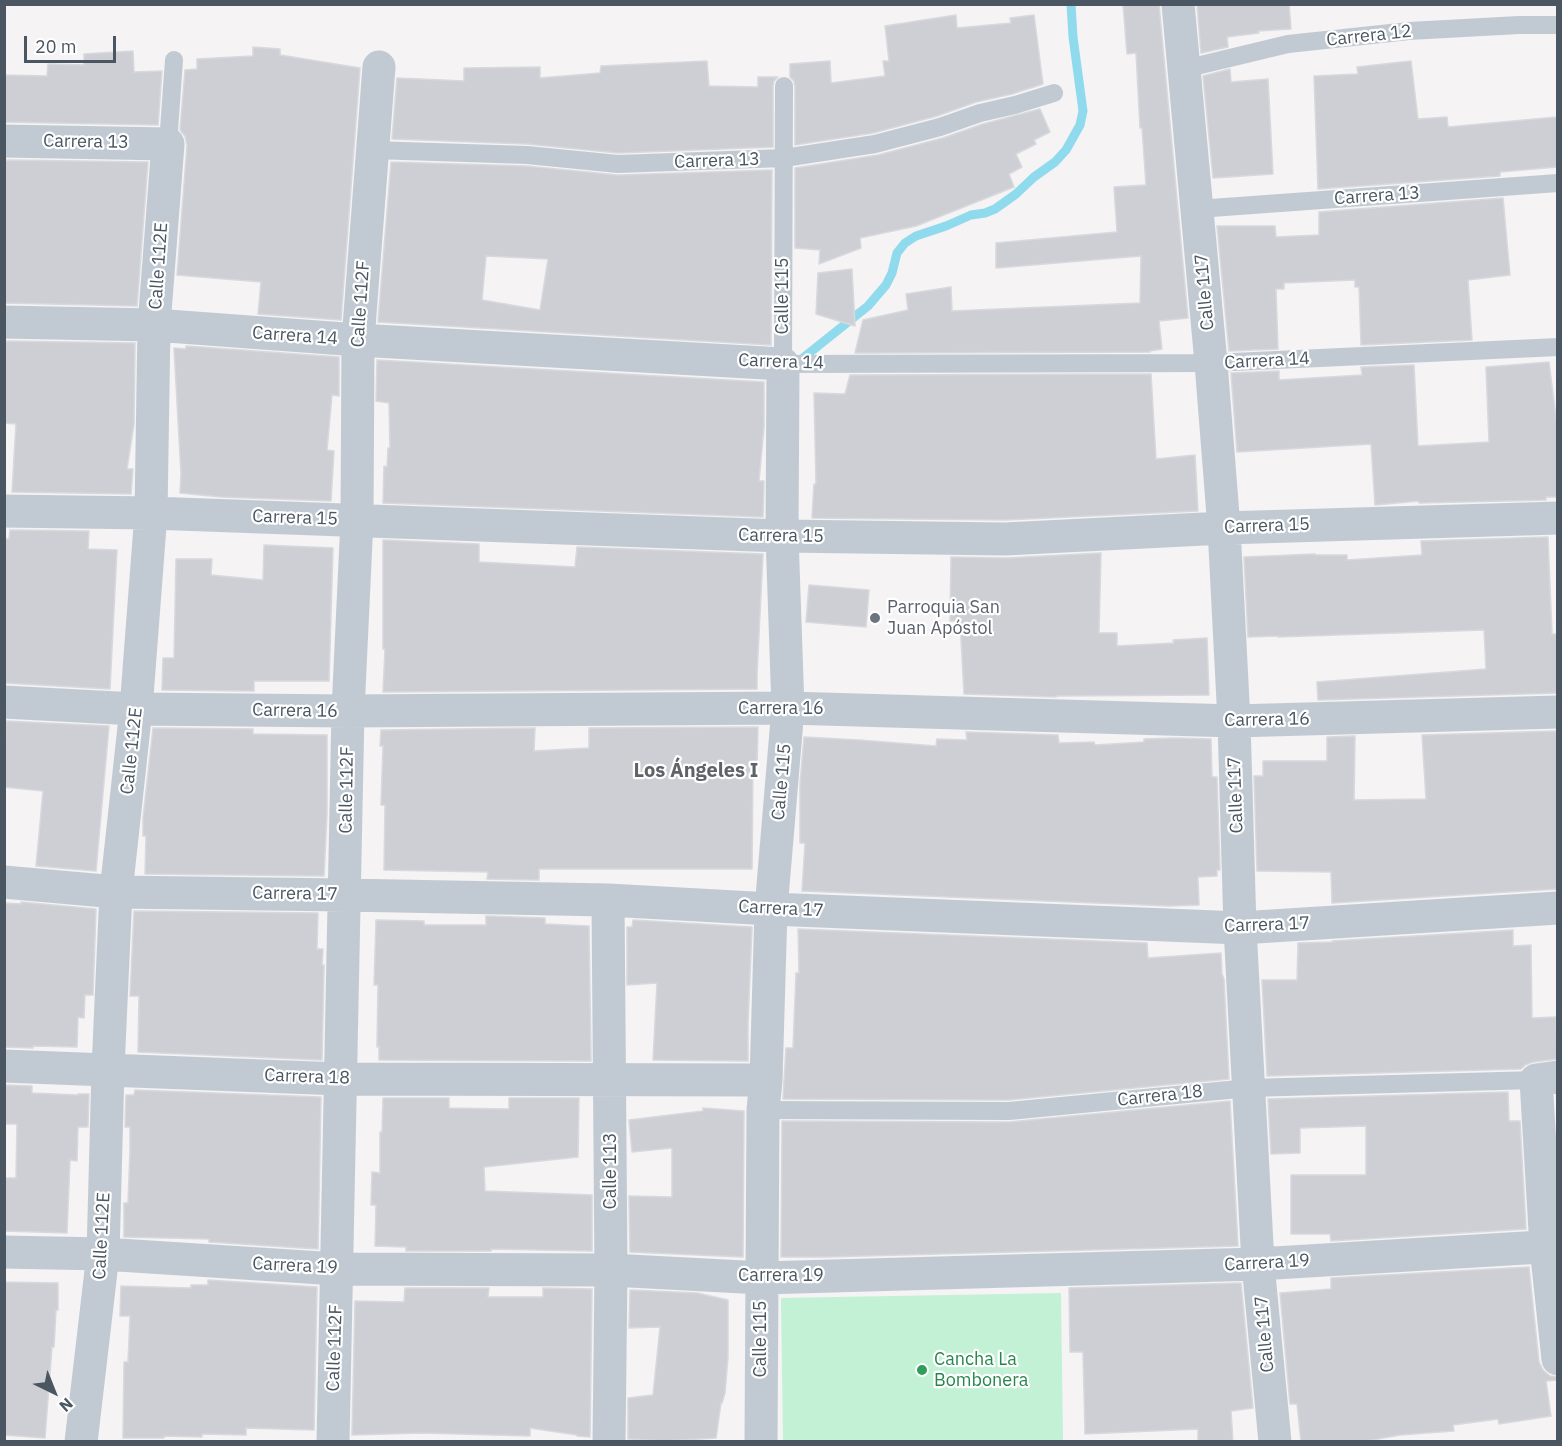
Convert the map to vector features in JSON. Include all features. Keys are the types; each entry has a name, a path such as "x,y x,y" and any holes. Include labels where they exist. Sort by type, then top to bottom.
{"street":[{"name":"Calle 117","path":"1178,4 1224,528 1234,721 1240,928 1258,1264 1275,1442"},
{"name":"Calle 112F","path":"333,1442 348,711 357,520 358,340 379,67"},
{"name":"Carrera 13","path":"4,141 168,144"},
{"name":"Calle 112E","path":"81,1442 103,1254 116,892 136,709 151,513 154,325 168,144"},
{"name":"Carrera 14","path":"4,322 154,325 358,340 783,364"},
{"name":"Calle 115","path":"761,1442 764,1095 771,909 788,708 782,536 783,364"},
{"name":"Carrera 15","path":"4,511 151,513 782,536 1005,539 1224,528 1557,518"},
{"name":"Carrera 16","path":"4,702 136,709 348,711 788,708 1234,721 1557,712"},
{"name":"Carrera 17","path":"4,882 116,892 608,900 1240,928 1557,908"},
{"name":"Calle 113","path":"608,900 611,1270 609,1442"},
{"name":"Carrera 18","path":"4,1066 339,1079 610,1080 764,1095"},
{"path":"1547,1079 1557,1359"},
{"name":"Carrera 19","path":"4,1252 103,1254 337,1269 611,1270 762,1278 1258,1264 1552,1247"}],"lane":[{"name":"Carrera 12","path":"1184,69 1288,44 1409,31 1519,25 1557,26"},
{"name":"Calle 112E","path":"168,144 174,60"},
{"name":"Calle 115","path":"783,364 784,86"},
{"name":"Carrera 13","path":"373,150 527,154 618,164 784,158 875,144 1054,93"},
{"name":"Carrera 13","path":"1197,209 1557,183"},
{"name":"Carrera 14","path":"783,364 1211,363 1557,347"},
{"name":"Carrera 18","path":"764,1095 1009,1111 1249,1088 1547,1079"}],"green space":[{"name":"Cancha La Bombonera","path":"1061,1293 1063,1441 783,1441 781,1298"}],"building":[{"path":"1123,4 1159,4 1188,318 1159,321 1162,349 1150,352 855,353 863,320 908,310 906,294 951,287 952,311 1140,303 1141,256 996,268 996,243 1117,232 1114,187 1146,185 1136,53 1127,54"},
{"path":"1197,4 1289,4 1291,29 1258,31 1259,33 1227,37 1228,47 1201,53"},
{"path":"956,15 957,28 1011,23 1010,18 1034,15 1043,84 873,133 795,145 795,86 790,77 790,64 830,61 831,83 885,76 883,61 889,61 885,26"},
{"path":"253,47 280,49 280,55 360,68 341,320 258,314 261,282 177,275 187,145 185,136 180,130 185,70 197,69 197,59 253,56"},
{"path":"133,51 134,72 162,71 158,125 4,122 4,75 47,76 48,64 84,65 84,54"},
{"path":"707,61 709,86 758,87 758,77 778,77 773,86 773,147 618,153 527,144 392,139 397,78 464,81 464,68 540,67 540,78 600,73 601,66"},
{"path":"1411,61 1418,119 1447,117 1448,127 1557,117 1557,167 1500,172 1500,176 1318,189 1314,76 1358,74 1357,67"},
{"path":"1230,69 1231,82 1268,79 1273,174 1213,178 1203,76"},
{"path":"1040,109 1050,132 1034,140 1036,144 1016,154 1022,167 1009,174 1014,187 916,226 860,238 861,248 819,264 820,250 795,248 795,168 878,155"},
{"path":"4,160 148,162 137,306 4,303"},
{"path":"391,162 526,166 618,175 772,170 771,345 378,322","holes":["486,256 548,259 540,310 482,300"]},
{"path":"1503,198 1510,275 1468,280 1472,340 1361,345 1359,287 1355,287 1355,280 1284,283 1284,289 1276,289 1278,349 1229,351 1217,226 1275,226 1276,237 1319,235 1319,212"},
{"path":"852,269 855,326 816,314 818,273"},
{"path":"4,341 135,343 134,424 127,469 133,469 131,494 12,492 16,424 4,423"},
{"path":"186,346 339,357 339,396 332,395 327,450 334,451 331,501 221,497 180,493 174,348 186,349"},
{"path":"377,360 764,382 764,427 759,481 764,481 763,517 383,503 384,466 387,467 388,448 390,448 389,403 376,401"},
{"path":"1549,362 1557,425 1557,497 1546,497 1546,500 1419,503 1419,501 1375,505 1371,444 1237,452 1231,373 1279,371 1279,380 1362,375 1361,367 1414,365 1418,446 1489,442 1486,367"},
{"path":"1151,374 1156,459 1195,455 1198,511 1005,520 812,518 814,484 816,484 814,393 845,394 850,375"},
{"path":"10,530 89,531 88,549 117,550 110,689 4,683 4,539 9,539"},
{"path":"1548,537 1552,634 1557,634 1557,693 1318,700 1317,682 1486,669 1484,630 1248,637 1244,557 1315,554 1347,555 1347,560 1422,555 1421,541"},
{"path":"383,540 479,544 479,562 575,567 577,547 763,554 757,689 383,692 385,649 383,649"},
{"path":"264,545 333,548 329,681 254,681 254,691 162,690 163,658 174,658 176,559 212,559 211,575 263,580"},
{"path":"1101,553 1099,633 1117,633 1117,646 1174,643 1173,640 1207,638 1209,695 1056,697 964,694 960,621 950,621 951,557 1006,558"},
{"path":"809,585 869,590 866,627 806,622"},
{"path":"6,721 109,726 96,871 36,866 43,791 4,787"},
{"path":"758,727 757,769 753,769 752,869 539,869 539,880 487,879 488,872 384,870 385,805 381,805 383,746 380,746 381,730 535,728 534,751 589,748 589,728"},
{"path":"153,728 253,729 253,734 327,735 324,876 145,874 146,836 143,836 143,818"},
{"path":"1557,731 1557,889 1332,903 1331,872 1257,871 1254,776 1263,776 1263,761 1327,761 1327,737 1355,736 1354,800 1426,799 1422,735"},
{"path":"966,732 1058,735 1059,743 1094,742 1095,745 1144,742 1144,739 1211,739 1212,777 1217,777 1220,870 1217,870 1217,876 1198,877 1199,905 1169,906 802,891 805,843 800,843 800,784 804,737 936,746 937,739 967,740"},
{"path":"21,902 96,909 93,995 85,995 84,1018 78,1017 77,1047 4,1047 4,903 21,904"},
{"path":"134,911 318,913 317,949 323,949 322,965 324,965 322,1060 138,1052 139,996 130,996"},
{"path":"486,916 545,918 545,924 589,926 591,1061 379,1060 379,1046 377,1047 378,985 374,985 376,920 424,921 424,925 486,925"},
{"path":"633,920 752,927 748,1061 653,1060 657,983 627,985 627,927 632,927"},
{"path":"798,929 1147,943 1148,958 1221,953 1229,1079 1008,1100 783,1099 786,1048 793,1048 796,973 799,973"},
{"path":"1513,930 1513,946 1531,945 1532,1018 1556,1017 1557,1059 1533,1062 1521,1069 1267,1076 1262,980 1297,980 1298,943"},
{"path":"4,1085 32,1086 32,1093 89,1094 88,1127 78,1127 77,1161 70,1160 67,1233 4,1231 4,1178 16,1178 17,1124 4,1124"},
{"path":"135,1090 321,1097 318,1249 209,1242 209,1239 124,1237 124,1203 128,1203 130,1150 130,1127 125,1127 126,1095 134,1095"},
{"path":"1508,1092 1509,1121 1520,1121 1526,1229 1331,1241 1330,1234 1291,1234 1291,1175 1366,1175 1366,1126 1300,1128 1300,1153 1271,1154 1268,1099"},
{"path":"383,1098 449,1098 449,1108 509,1109 509,1098 579,1098 578,1157 484,1167 485,1191 592,1195 592,1251 491,1249 491,1251 406,1251 406,1247 375,1246 376,1205 371,1205 372,1172 380,1173"},
{"path":"1230,1101 1238,1246 781,1257 782,1121 1009,1122"},
{"path":"703,1108 744,1111 743,1257 630,1252 629,1196 672,1197 672,1148 632,1152 629,1120 703,1111"},
{"path":"1529,1267 1539,1362 1550,1376 1557,1377 1557,1380 1546,1381 1551,1416 1499,1424 1498,1419 1453,1425 1454,1431 1400,1435 1361,1442 1301,1442 1297,1404 1290,1404 1280,1293 1331,1289 1331,1278"},
{"path":"208,1280 317,1287 314,1430 246,1428 246,1435 202,1434 202,1437 123,1438 124,1362 128,1362 130,1316 120,1316 121,1286 191,1288 191,1285 208,1285"},
{"path":"4,1282 58,1283 58,1310 56,1310 54,1347 52,1347 45,1438 4,1435"},
{"path":"1241,1283 1253,1408 1231,1411 1233,1442 1198,1442 1198,1429 1085,1434 1083,1352 1070,1352 1069,1288"},
{"path":"405,1288 489,1288 488,1297 543,1297 543,1288 592,1289 590,1437 530,1428 530,1436 422,1433 352,1435 355,1301 404,1302"},
{"path":"630,1290 697,1293 728,1300 728,1357 725,1393 721,1403 716,1438 665,1441 628,1439 628,1398 653,1395 660,1327 629,1328"}],"waterway":[{"path":"798,362 868,306 886,285 897,253 905,243 916,236 971,215 995,209 1055,162 1066,150 1080,125 1083,111 1071,4"}],"place":[{"name":"Parroquia San Juan Apóstol","path":"875,618"},
{"name":"Cancha La Bombonera","path":"922,1370"}],"district":[{"name":"Los Ángeles I","path":"696,771"}]}
